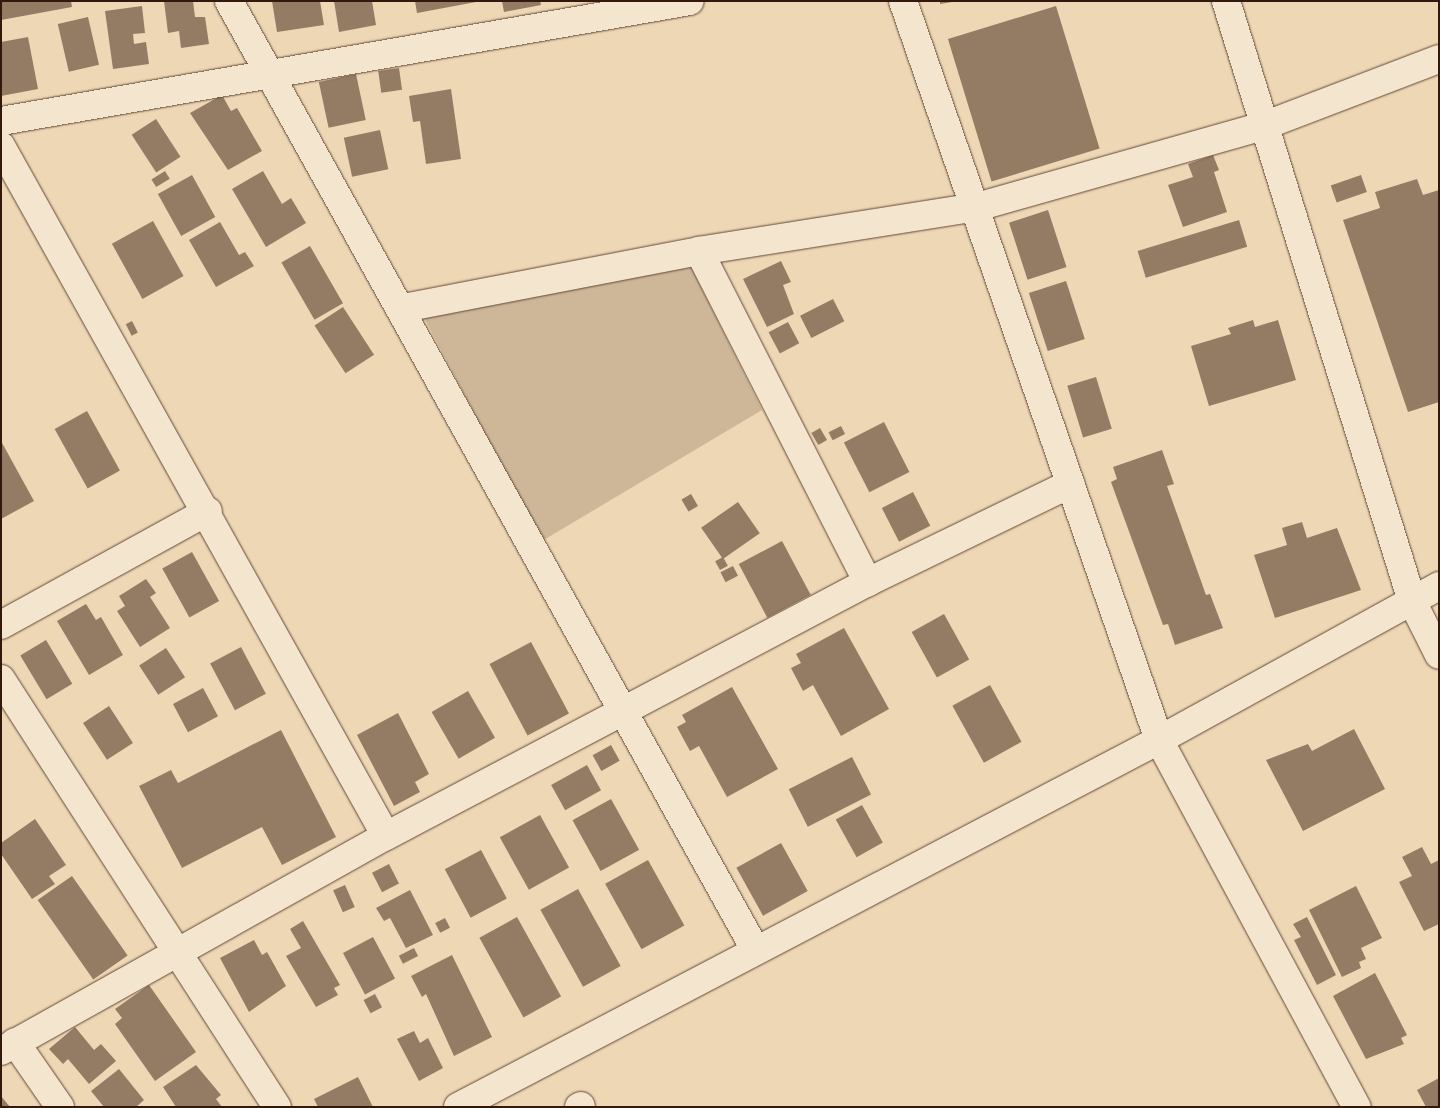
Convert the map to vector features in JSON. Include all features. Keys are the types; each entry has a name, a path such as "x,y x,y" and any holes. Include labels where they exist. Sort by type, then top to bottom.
{"street":[{"path":"229,1 403,308 623,712 755,949"},
{"path":"1,122 690,1"},
{"path":"903,1 977,207 1070,484 1159,740 1357,1107"},
{"path":"1226,1 1412,601 1439,654"},
{"path":"403,308 699,251 977,207 1266,125 1439,60"},
{"path":"1,146 208,511 386,836"},
{"path":"699,251 868,582"},
{"path":"60,1107 8,1046 179,954 386,836 868,582 1070,484"},
{"path":"1,625 208,511"},
{"path":"458,1107 755,949 1159,740 1439,586"},
{"path":"1,679 277,1107"}],"shaded area":[{"path":"691,267 762,410 542,541 422,314"}],"building":[{"path":"1,1 71,1 72,7 1,20"},
{"path":"164,1 193,1 195,17 205,17 209,44 181,48 179,31 168,33"},
{"path":"272,1 320,1 324,25 277,32"},
{"path":"334,1 372,1 376,25 339,32"},
{"path":"415,1 476,1 476,2 417,13"},
{"path":"502,1 540,1 541,5 504,12"},
{"path":"940,1 952,1 952,2 940,4"},
{"path":"142,6 145,33 133,34 134,44 146,42 149,64 113,69 105,11"},
{"path":"1056,6 1100,148 992,182 948,39"},
{"path":"88,17 99,65 69,72 58,24"},
{"path":"28,37 38,89 1,96 1,42"},
{"path":"399,68 402,90 381,93 378,71"},
{"path":"356,74 366,120 329,128 319,82"},
{"path":"451,89 461,159 426,164 420,121 413,122 409,96"},
{"path":"222,95 231,111 237,108 262,151 228,170 190,113"},
{"path":"156,119 181,157 156,173 132,135"},
{"path":"380,130 388,169 352,177 344,138"},
{"path":"1213,155 1219,170 1214,172 1227,212 1183,227 1168,185 1193,177 1188,164"},
{"path":"165,171 170,179 156,187 151,179"},
{"path":"263,171 282,204 291,198 306,223 266,247 232,189"},
{"path":"192,175 215,217 181,236 158,194"},
{"path":"1361,175 1367,192 1337,202 1331,185"},
{"path":"1417,179 1423,195 1439,190 1439,402 1408,412 1343,220 1380,208 1375,192"},
{"path":"1048,210 1067,267 1028,280 1009,223"},
{"path":"1239,220 1247,247 1146,278 1138,251"},
{"path":"153,221 184,276 142,299 112,244"},
{"path":"220,222 239,255 245,252 254,266 216,287 189,240"},
{"path":"310,246 343,303 314,320 281,262"},
{"path":"781,261 791,282 783,285 794,314 767,327 743,279"},
{"path":"1066,281 1085,339 1048,351 1029,293"},
{"path":"833,299 844,321 811,338 800,316"},
{"path":"343,307 374,355 346,373 314,326"},
{"path":"1253,320 1255,327 1278,320 1296,380 1209,406 1191,346 1231,334 1228,328"},
{"path":"132,321 138,333 132,336 126,324"},
{"path":"788,322 799,343 780,354 769,332"},
{"path":"1096,377 1112,429 1083,437 1067,386"},
{"path":"87,411 120,470 88,488 55,429"},
{"path":"884,422 909,472 869,492 844,442"},
{"path":"841,426 845,434 833,440 829,432"},
{"path":"820,428 827,440 818,445 811,433"},
{"path":"1,441 34,501 1,519"},
{"path":"1162,450 1174,484 1167,486 1206,595 1210,594 1223,628 1175,645 1168,624 1163,625 1111,482 1117,479 1113,467"},
{"path":"913,492 930,526 899,542 882,508"},
{"path":"691,494 698,506 688,512 681,499"},
{"path":"738,502 760,533 723,559 701,528"},
{"path":"1302,522 1307,538 1337,528 1361,590 1275,618 1254,555 1287,545 1282,528"},
{"path":"782,541 811,595 767,618 739,564"},
{"path":"192,552 219,601 189,617 162,568"},
{"path":"723,557 728,566 720,570 715,561"},
{"path":"733,566 738,576 726,582 721,572"},
{"path":"146,579 156,593 150,597 170,628 140,647 117,611 125,606 119,596"},
{"path":"86,604 96,620 101,617 123,655 89,675 57,621"},
{"path":"944,614 969,659 937,677 912,632"},
{"path":"844,628 889,709 841,736 813,685 803,691 791,668 801,663 796,654"},
{"path":"46,640 72,684 47,699 20,655"},
{"path":"531,642 569,714 528,736 490,664"},
{"path":"241,647 266,694 235,710 210,663"},
{"path":"166,648 185,677 158,695 139,665"},
{"path":"990,685 1022,742 984,763 952,706"},
{"path":"732,687 778,769 727,797 699,746 690,751 677,727 686,722 682,715"},
{"path":"203,688 218,716 188,732 173,704"},
{"path":"468,691 495,738 459,759 432,712"},
{"path":"109,706 133,743 107,760 83,723"},
{"path":"398,713 429,774 415,782 420,792 394,806 357,735"},
{"path":"1354,729 1385,789 1303,831 1266,760 1308,744 1312,751"},
{"path":"281,730 336,837 282,865 262,827 182,868 139,786 171,770 178,783"},
{"path":"611,745 620,761 601,771 593,755"},
{"path":"852,757 871,794 808,827 789,789"},
{"path":"587,765 601,790 565,810 551,785"},
{"path":"611,799 639,850 601,871 573,820"},
{"path":"862,805 883,843 857,857 836,820"},
{"path":"540,815 569,867 529,890 500,837"},
{"path":"35,819 66,865 49,876 55,884 32,899 1,854 1,843"},
{"path":"781,843 808,891 763,916 736,868"},
{"path":"1422,847 1431,864 1439,860 1439,924 1424,931 1399,882 1412,876 1402,857"},
{"path":"481,850 507,899 471,918 445,869"},
{"path":"648,860 684,926 642,949 605,884"},
{"path":"389,864 399,884 382,892 372,873"},
{"path":"72,876 128,955 93,980 38,900"},
{"path":"345,885 355,907 343,912 333,890"},
{"path":"1356,886 1382,938 1361,948 1366,959 1359,962 1361,968 1342,977 1309,910"},
{"path":"578,889 621,966 583,987 540,910"},
{"path":"410,890 433,935 406,948 390,918 384,921 376,908"},
{"path":"517,917 561,997 524,1017 479,938"},
{"path":"1307,917 1336,975 1317,985 1294,940 1301,937 1293,924"},
{"path":"445,918 450,928 440,933 435,923"},
{"path":"303,921 340,985 334,988 338,995 316,1007 286,956 301,948 290,929"},
{"path":"373,937 395,978 365,994 343,953"},
{"path":"254,940 262,955 267,952 286,986 249,1012 220,958"},
{"path":"414,948 418,956 403,964 399,956"},
{"path":"452,955 492,1037 454,1056 426,994 422,997 411,976"},
{"path":"1375,973 1407,1035 1401,1038 1404,1044 1366,1059 1333,996"},
{"path":"149,985 196,1052 155,1081 115,1024 122,1018 115,1009"},
{"path":"375,994 382,1007 371,1013 364,1000"},
{"path":"75,1027 94,1050 101,1044 116,1061 89,1084 68,1059 63,1064 49,1049"},
{"path":"414,1031 420,1043 428,1038 443,1068 419,1081 397,1039"},
{"path":"196,1065 221,1095 216,1099 222,1107 176,1107 163,1087"},
{"path":"119,1069 144,1100 136,1107 104,1107 91,1091"},
{"path":"358,1077 373,1107 318,1107 314,1099"},
{"path":"1439,1078 1439,1107 1426,1107 1417,1090"},
{"path":"1,1096 10,1107 1,1107"}]}
